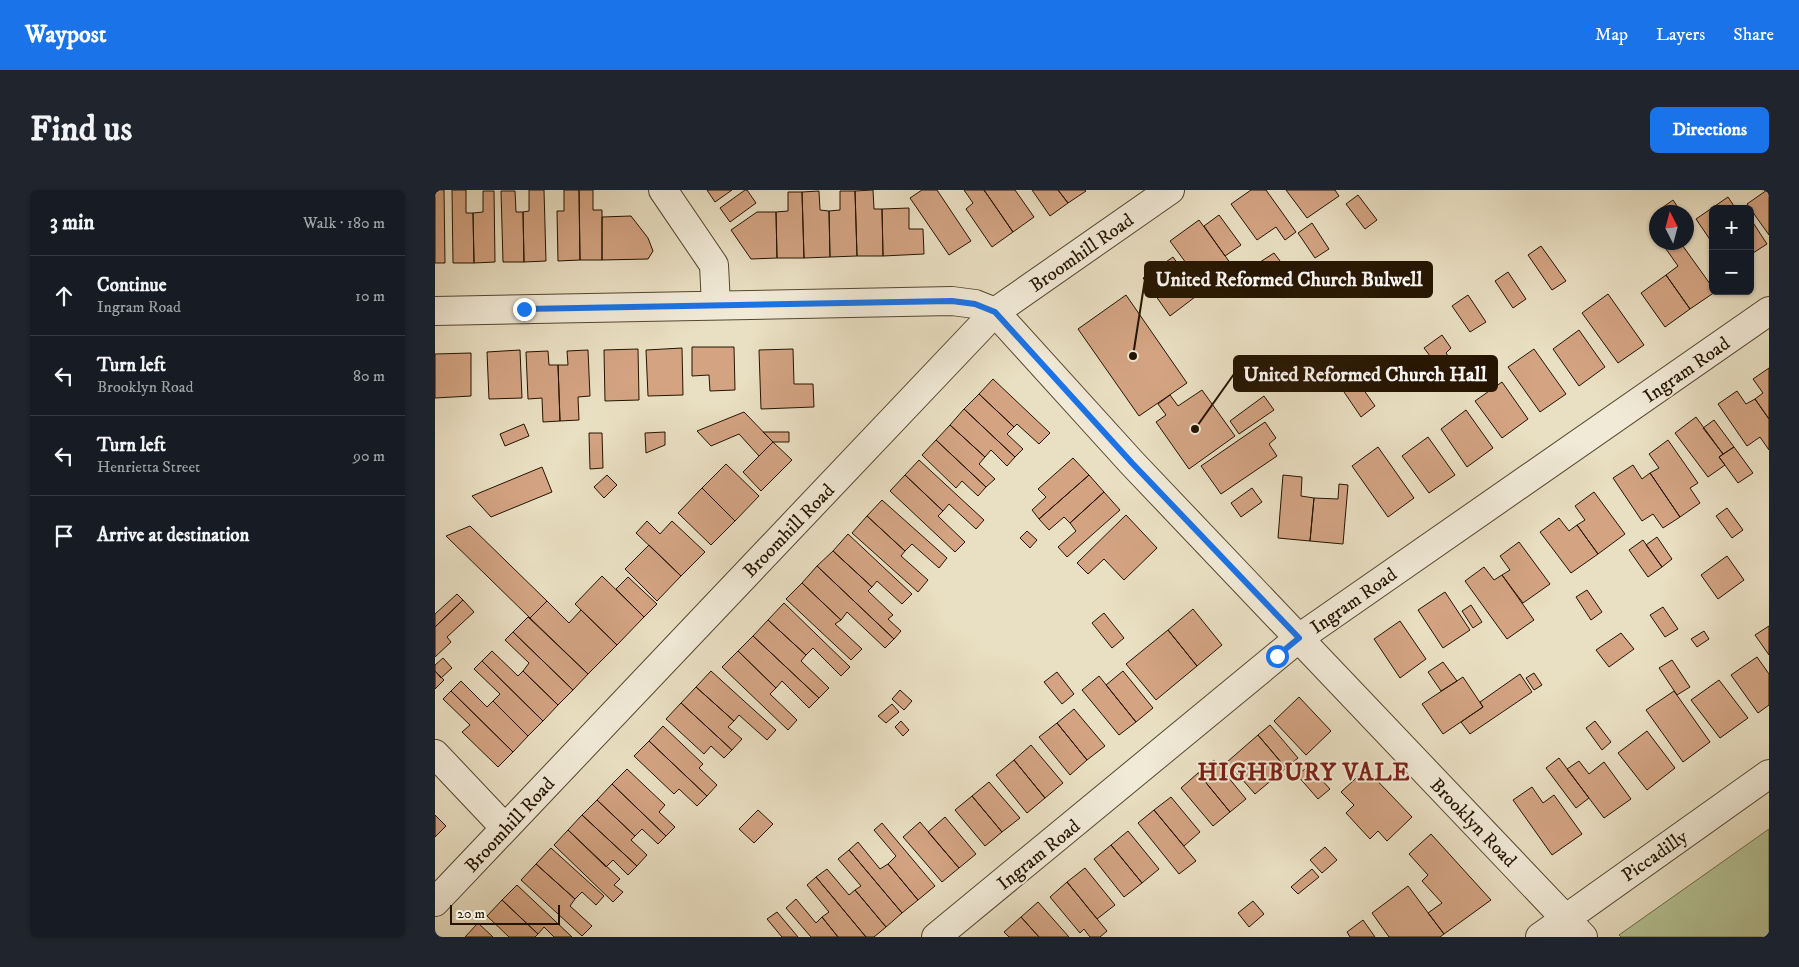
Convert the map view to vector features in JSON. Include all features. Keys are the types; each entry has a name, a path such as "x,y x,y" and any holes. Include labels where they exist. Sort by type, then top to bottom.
{"street":[{"path":"663,190 715,265 716,305"},
{"name":"Broomhill Road","path":"435,902 995,312 1170,190"},
{"path":"435,311 952,301 975,304 995,312"},
{"name":"Ingram Road","path":"936,937 1299,638 1769,310"},
{"name":"Brooklyn Road","path":"995,312 1132,463 1574,927"},
{"path":"435,754 505,828"},
{"name":"Piccadilly","path":"1540,937 1574,927 1769,774"}],"green space":[{"path":"1769,829 1769,937 1621,937 1619,935"}],"building":[{"path":"435,190 444,190 445,263 435,263"},
{"path":"452,190 466,190 466,213 473,213 474,263 453,263"},
{"path":"529,190 544,190 546,261 524,262 523,212 529,211"},
{"path":"564,190 579,190 580,260 558,261 557,211 564,211"},
{"path":"579,190 593,190 593,210 602,210 602,260 580,260"},
{"path":"707,190 732,190 715,202"},
{"path":"747,190 756,203 730,222 720,208"},
{"path":"873,190 874,209 882,209 883,256 857,256 855,191"},
{"path":"922,190 937,190 971,241 949,255 910,198"},
{"path":"964,190 984,190 1013,232 992,247 966,209 973,203"},
{"path":"984,190 1015,190 1034,217 1013,232"},
{"path":"1032,190 1058,190 1068,203 1050,216"},
{"path":"1058,190 1085,190 1086,191 1068,203"},
{"path":"1251,190 1266,190 1296,232 1285,240 1276,227 1257,240 1231,204"},
{"path":"1286,190 1335,190 1339,196 1307,218"},
{"path":"1769,190 1769,235 1754,214 1754,205 1747,204"},
{"path":"483,191 494,191 495,262 474,263 473,213 483,212"},
{"path":"501,191 515,191 516,212 523,212 524,262 503,262"},
{"path":"819,191 820,210 829,211 830,257 804,258 802,192"},
{"path":"840,191 855,191 857,256 830,257 829,211 840,210"},
{"path":"788,192 802,192 804,258 777,258 776,212 788,211"},
{"path":"1358,195 1377,220 1365,229 1346,204"},
{"path":"1728,197 1733,205 1716,205"},
{"path":"1673,200 1676,205 1666,205"},
{"path":"909,208 909,229 923,229 924,254 883,256 882,209"},
{"path":"1709,210 1709,238 1696,219"},
{"path":"757,212 776,212 777,258 751,259 731,230"},
{"path":"1219,215 1241,245 1225,256 1204,226"},
{"path":"631,216 648,238 653,251 648,259 602,260 602,217"},
{"path":"1199,220 1231,264 1202,285 1170,241"},
{"path":"1312,223 1329,249 1315,258 1298,233"},
{"path":"1754,224 1767,244 1754,252"},
{"path":"1541,246 1566,281 1552,290 1528,255"},
{"path":"1667,250 1686,250 1709,282 1709,295 1711,295 1690,309 1666,275 1678,266"},
{"path":"1274,253 1299,286 1283,298 1257,264"},
{"path":"1173,257 1199,294 1170,316 1143,278"},
{"path":"1508,272 1526,299 1513,308 1495,281"},
{"path":"1666,275 1690,309 1665,327 1641,293"},
{"path":"1608,294 1644,345 1618,363 1582,313"},
{"path":"1126,295 1187,383 1139,416 1078,329"},
{"path":"1468,295 1486,322 1470,332 1452,306"},
{"path":"1579,330 1605,367 1579,386 1553,349"},
{"path":"1442,335 1451,348 1446,353 1462,376 1451,384 1424,348"},
{"path":"692,347 734,347 735,390 710,391 709,375 692,376"},
{"path":"682,348 683,395 648,396 646,350"},
{"path":"638,349 639,400 605,401 604,350"},
{"path":"793,349 794,384 813,384 814,407 761,409 759,350"},
{"path":"1534,349 1566,394 1540,412 1508,367"},
{"path":"520,350 522,398 489,399 487,352"},
{"path":"588,350 590,396 578,397 579,420 560,421 558,365 568,365 567,351"},
{"path":"548,351 549,365 558,365 560,421 543,422 542,398 528,399 526,352"},
{"path":"471,353 471,396 435,398 435,354"},
{"path":"1769,368 1769,419 1755,399 1763,393 1753,379"},
{"path":"993,379 1050,433 1039,444 1017,424 1014,427 979,394"},
{"path":"1356,379 1375,406 1361,417 1342,389"},
{"path":"1502,382 1528,419 1502,438 1475,401"},
{"path":"1202,390 1235,436 1189,469 1156,422 1166,415 1158,404 1170,395 1178,406"},
{"path":"1737,391 1746,404 1755,399 1769,419 1769,450 1760,437 1747,446 1718,404"},
{"path":"979,394 1014,427 1007,434 1023,449 1015,457 964,409"},
{"path":"1264,396 1274,410 1239,434 1230,421"},
{"path":"964,409 1015,457 1007,466 991,450 985,457 950,425"},
{"path":"1466,410 1493,448 1467,467 1441,429"},
{"path":"744,412 773,442 759,456 739,434 711,446 697,431"},
{"path":"1696,417 1723,454 1719,457 1725,465 1708,477 1675,433"},
{"path":"1714,420 1734,447 1723,454 1703,428"},
{"path":"1265,422 1276,438 1269,444 1277,456 1221,494 1201,466"},
{"path":"524,424 529,436 505,446 500,434"},
{"path":"950,425 985,457 979,464 995,479 986,487 936,440"},
{"path":"665,432 665,445 646,453 645,433"},
{"path":"763,432 789,432 789,442 773,442"},
{"path":"589,433 602,433 603,468 590,469"},
{"path":"1428,437 1455,475 1429,493 1402,456"},
{"path":"936,440 986,487 978,496 962,481 956,488 922,455"},
{"path":"1668,440 1698,483 1690,488 1700,503 1680,517 1650,473 1659,468 1649,454"},
{"path":"773,442 792,460 761,491 743,472"},
{"path":"1378,447 1414,498 1388,517 1352,466"},
{"path":"1734,447 1753,473 1738,483 1719,457"},
{"path":"1073,458 1089,475 1039,519 1032,510 1046,497 1038,489"},
{"path":"919,460 984,520 976,529 949,504 943,511 905,475"},
{"path":"726,464 759,496 735,521 702,488"},
{"path":"1633,465 1642,479 1650,473 1680,517 1663,528 1653,514 1642,521 1613,478"},
{"path":"542,467 552,492 491,517 472,496"},
{"path":"607,475 617,485 604,498 594,487"},
{"path":"905,475 943,511 938,516 965,542 955,552 890,491"},
{"path":"1089,475 1104,492 1070,523 1064,517 1049,530 1039,519"},
{"path":"1283,475 1302,477 1301,496 1314,498 1310,541 1278,538"},
{"path":"1339,484 1348,485 1343,544 1310,541 1314,498 1338,499"},
{"path":"702,488 735,521 711,545 678,513"},
{"path":"1252,488 1262,502 1241,517 1231,503"},
{"path":"1104,492 1120,510 1067,557 1058,547 1076,531 1070,523"},
{"path":"1594,492 1625,534 1598,554 1577,525 1585,520 1575,506"},
{"path":"882,500 947,558 939,568 912,544 905,551 867,516"},
{"path":"1727,508 1743,530 1732,538 1716,516"},
{"path":"1126,515 1157,548 1124,580 1104,559 1088,574 1077,563"},
{"path":"867,516 905,551 901,556 928,580 918,592 852,533"},
{"path":"1559,518 1569,531 1577,525 1598,554 1571,573 1540,532"},
{"path":"647,521 660,534 672,521 705,552 681,576 636,533"},
{"path":"470,526 547,601 530,618 446,536"},
{"path":"1027,531 1037,540 1030,548 1020,538"},
{"path":"848,534 912,594 902,604 877,581 872,587 833,551"},
{"path":"1657,537 1672,559 1662,567 1646,545"},
{"path":"1643,540 1662,567 1648,577 1629,550"},
{"path":"1519,542 1550,584 1523,603 1502,575 1510,570 1500,556"},
{"path":"649,545 681,576 657,601 625,569"},
{"path":"833,551 872,587 868,591 893,615 888,619 901,631 894,639 817,566"},
{"path":"1727,556 1744,580 1718,599 1701,575"},
{"path":"817,566 894,639 885,648 847,612 841,620 802,583"},
{"path":"1484,567 1494,580 1502,575 1534,620 1507,639 1465,581"},
{"path":"602,576 644,617 617,645 575,604"},
{"path":"628,577 657,604 644,617 616,589"},
{"path":"802,583 841,620 835,624 862,649 851,660 786,599"},
{"path":"1587,590 1602,612 1591,620 1576,597"},
{"path":"1445,592 1470,630 1443,648 1418,610"},
{"path":"457,594 463,600 435,627 435,614"},
{"path":"463,600 474,612 447,637 451,642 435,657 435,627"},
{"path":"547,601 569,623 581,610 617,645 588,674 530,618"},
{"path":"784,603 850,667 841,676 813,648 806,655 768,620"},
{"path":"1471,605 1482,622 1473,628 1462,611"},
{"path":"1663,607 1678,629 1665,637 1650,615"},
{"path":"1193,609 1222,645 1197,666 1168,630"},
{"path":"1104,613 1124,638 1112,648 1092,623"},
{"path":"528,617 588,674 573,690 513,632"},
{"path":"768,620 806,655 801,661 829,688 819,698 753,636"},
{"path":"1400,621 1426,659 1400,678 1374,639"},
{"path":"1769,626 1769,655 1755,635"},
{"path":"1168,630 1197,666 1156,700 1126,664"},
{"path":"1704,631 1709,639 1697,647 1691,639"},
{"path":"513,632 573,690 558,705 523,671 529,663 505,640"},
{"path":"1621,633 1634,649 1609,667 1596,650"},
{"path":"753,636 819,698 809,708 782,681 776,688 738,651"},
{"path":"492,651 518,676 523,671 558,705 543,721 482,661"},
{"path":"738,651 776,688 770,694 797,720 788,730 722,667"},
{"path":"1757,657 1769,674 1769,705 1758,713 1731,675"},
{"path":"443,658 452,668 441,678 435,671 435,665"},
{"path":"1672,660 1690,687 1677,695 1659,668"},
{"path":"482,661 543,721 528,736 493,701 500,694 474,669"},
{"path":"1443,662 1457,681 1441,691 1428,672"},
{"path":"435,671 444,680 435,689"},
{"path":"711,671 776,730 767,740 739,715 734,721 696,687"},
{"path":"1123,671 1153,708 1136,722 1106,685"},
{"path":"1057,672 1074,694 1062,704 1044,682"},
{"path":"1534,673 1542,685 1534,690 1526,678"},
{"path":"1520,674 1532,692 1470,734 1461,722 1483,707 1480,702"},
{"path":"1099,676 1136,722 1119,735 1082,690"},
{"path":"1463,677 1483,707 1443,734 1422,704"},
{"path":"1719,680 1748,718 1720,738 1691,700"},
{"path":"461,681 487,707 493,701 528,736 513,752 451,691"},
{"path":"696,687 734,721 728,727 742,739 732,750 681,703"},
{"path":"900,690 912,701 904,710 892,699"},
{"path":"451,691 513,752 498,767 462,732 470,725 443,699"},
{"path":"1674,691 1710,742 1683,762 1646,710"},
{"path":"1299,697 1331,731 1306,755 1274,721"},
{"path":"681,703 732,750 724,758 711,746 704,754 666,719"},
{"path":"892,704 899,712 886,723 878,716"},
{"path":"1074,709 1105,746 1087,760 1057,723"},
{"path":"901,721 909,730 903,736 895,727"},
{"path":"1595,721 1611,742 1602,750 1586,728"},
{"path":"1057,723 1087,760 1070,775 1039,737"},
{"path":"1270,725 1298,758 1286,768 1258,735"},
{"path":"663,726 703,764 699,768 717,785 707,796 649,741"},
{"path":"1647,731 1675,768 1647,790 1618,753"},
{"path":"1258,735 1286,768 1255,794 1227,762"},
{"path":"649,741 707,796 697,806 679,789 674,794 634,756"},
{"path":"1031,745 1063,783 1045,798 1014,760"},
{"path":"1559,758 1589,798 1576,808 1546,768"},
{"path":"1014,760 1045,798 1027,813 996,775"},
{"path":"1214,760 1246,799 1230,812 1198,773"},
{"path":"1579,761 1589,774 1604,762 1631,799 1604,818 1567,769"},
{"path":"1309,766 1330,789 1318,799 1297,775"},
{"path":"627,769 665,805 659,812 675,827 666,836 612,784"},
{"path":"1366,769 1412,817 1387,841 1378,831 1370,839 1346,813 1354,805 1341,792"},
{"path":"1198,773 1230,812 1213,826 1181,788"},
{"path":"989,782 1020,818 1002,832 972,796"},
{"path":"612,784 666,836 658,844 642,829 635,836 597,800"},
{"path":"1532,787 1543,803 1554,795 1582,834 1552,855 1513,800"},
{"path":"972,796 1002,832 985,846 955,810"},
{"path":"1171,797 1200,832 1184,846 1154,810"},
{"path":"597,800 635,836 631,840 647,855 637,866 582,815"},
{"path":"758,810 773,824 754,843 739,829"},
{"path":"1154,810 1196,861 1179,874 1138,823"},
{"path":"435,815 446,826 435,837"},
{"path":"582,815 637,866 628,875 613,860 606,867 568,830"},
{"path":"945,817 976,854 959,868 928,832"},
{"path":"920,822 959,868 942,882 903,837"},
{"path":"882,823 935,886 918,900 888,864 896,856 874,830"},
{"path":"568,830 620,879 614,885 623,892 613,902 554,845"},
{"path":"1128,831 1159,869 1142,883 1111,845"},
{"path":"1431,834 1491,900 1444,934 1428,913 1442,903 1422,881 1428,875 1409,854"},
{"path":"858,842 880,869 888,864 918,900 902,913 849,850"},
{"path":"1111,845 1142,883 1124,897 1094,859"},
{"path":"1325,847 1337,860 1322,873 1310,860"},
{"path":"551,848 604,896 596,905 582,892 575,899 536,864"},
{"path":"849,850 902,913 886,927 855,890 861,886 838,859"},
{"path":"536,864 575,899 570,906 592,926 582,936 521,880"},
{"path":"1085,868 1115,905 1097,919 1067,882"},
{"path":"827,869 849,895 855,890 886,927 874,937 866,937 816,877"},
{"path":"1312,869 1319,877 1298,894 1291,887"},
{"path":"816,877 866,937 838,937 822,917 829,912 807,885"},
{"path":"1067,882 1107,931 1100,937 1090,937 1084,929 1080,933 1050,897"},
{"path":"517,885 572,937 554,937 544,927 538,934 502,900"},
{"path":"1408,886 1444,934 1440,937 1389,937 1372,913"},
{"path":"796,899 816,923 822,917 838,937 811,937 786,908"},
{"path":"502,900 538,934 535,937 509,937 487,916"},
{"path":"1253,901 1264,914 1249,927 1238,913"},
{"path":"1038,902 1069,937 1039,937 1021,917"},
{"path":"777,912 798,937 782,937 767,919"},
{"path":"1021,917 1039,937 1009,937 1004,932"},
{"path":"1363,920 1375,937 1350,937 1347,932"},
{"path":"478,923 493,937 465,937"}],"place":[{"name":"United Reformed Church Bulwell","path":"1133,356"},
{"name":"United Reformed Church Hall","path":"1195,429"}],"district":[{"name":"HIGHBURY VALE","path":"1304,772"}],"route":[{"path":"524,309 952,301 975,304 995,312 1132,463 1299,638 1277,656"}]}
